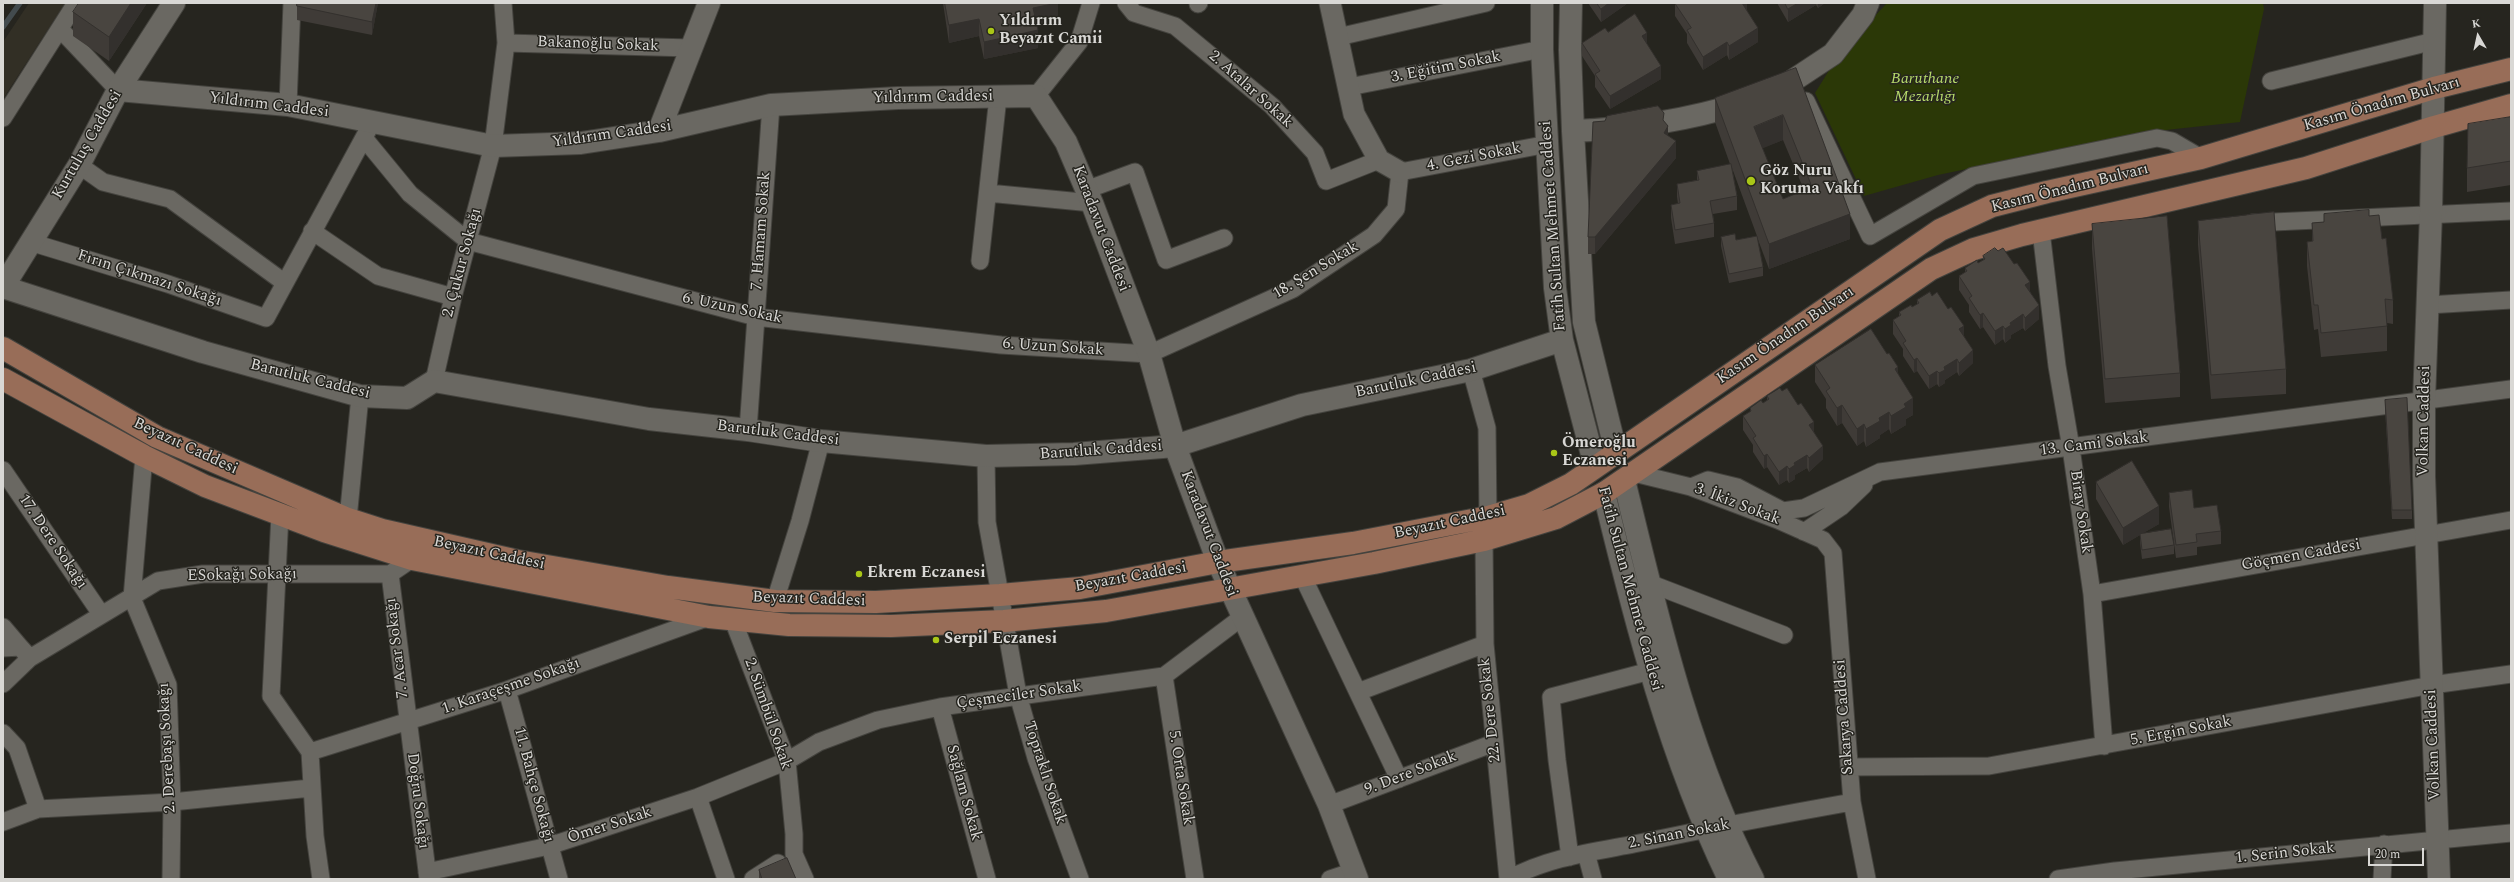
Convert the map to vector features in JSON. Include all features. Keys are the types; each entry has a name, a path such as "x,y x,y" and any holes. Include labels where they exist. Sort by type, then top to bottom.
{"main road":[{"name":"Kurtuluş Caddesi","path":"3,287 79,165 118,90 174,3"},
{"path":"660,131 709,3"},
{"name":"Fatih Sultan Mehmet Caddesi","path":"1542,3 1542,49 1556,288 1562,340 1604,493 1650,671 1705,829 1729,879"},
{"name":"Fatih Sultan Mehmet Caddesi","path":"1571,3 1570,50 1573,131 1584,322 1616,452 1629,476 1649,583 1689,725 1727,825 1753,879"},
{"path":"1573,131 1619,129 1714,112 1779,91 1833,54 1863,15 1868,3"},
{"name":"Volkan Caddesi","path":"2435,3 2432,214 2424,401 2439,879"},
{"name":"Kasım Önadım Bulvarı","path":"1616,452 1940,230 1992,206 2046,192 2201,158 2434,88 2511,69"},
{"name":"Yıldırım Caddesi","path":"118,90 288,105 368,130 493,146 581,143 660,131 771,105 898,98 1036,96"},
{"name":"Karadavut Caddesi","path":"1036,96 1066,142 1089,196 1149,354 1175,446 1228,588 1329,805 1355,875"},
{"name":"Kasım Önadım Bulvarı","path":"1604,493 1931,269 1974,249 2041,231 2306,168 2434,127 2511,105"},
{"name":"Barutluk Caddesi","path":"3,287 203,352 360,396 407,398 434,381 649,419 748,430 821,441 986,456 1074,454 1175,446 1302,405 1471,370 1562,340"},
{"name":"Beyazıt Caddesi","path":"3,348 157,437 348,519 382,530 449,547 518,561 668,587 775,601 876,602 1000,595 1080,588 1218,562 1353,543 1488,517 1529,505 1571,484 1616,452"},
{"name":"Beyazıt Caddesi","path":"3,379 144,456 205,486 324,531 412,559 709,617 789,625 891,626 1004,621 1106,611 1374,563 1484,540 1556,518 1604,493"}],"street":[{"path":"3,118 62,30 76,3"},
{"path":"288,105 292,3"},
{"name":"2. Çukur Sokağı","path":"434,381 453,296 493,146 506,43 504,3"},
{"path":"1036,96 1079,42 1091,3"},
{"name":"2. Atalar Sokak","path":"1126,3 1134,12 1175,26 1272,106 1315,153 1326,180 1379,160"},
{"path":"1330,3 1354,114 1379,160 1400,172"},
{"path":"1338,37 1486,3"},
{"path":"62,30 118,90"},
{"path":"2271,81 2434,41"},
{"name":"Bakanoğlu Sokak","path":"506,43 691,48"},
{"name":"3. Eğitim Sokak","path":"1349,87 1542,49"},
{"path":"1795,80 1870,236 1973,176 2157,138 2172,141 2201,158"},
{"path":"980,261 998,97"},
{"name":"7. Hamam Sokak","path":"748,430 771,105"},
{"path":"79,165 103,182 170,199 285,283 368,130"},
{"name":"6. Uzun Sokak","path":"368,130 410,194 468,241 756,317 1001,345 1149,354"},
{"name":"4. Gezi Sokak","path":"1400,172 1548,144"},
{"path":"988,193 1089,196 1135,172 1166,260 1224,238"},
{"name":"18. Şen Sokak","path":"1149,354 1293,289 1374,235 1396,209 1400,172"},
{"path":"2238,224 2511,211"},
{"path":"312,231 378,276 453,296"},
{"name":"Biray Sokak","path":"2041,231 2057,366 2071,448 2092,594 2104,746"},
{"name":"Fırın Çıkmazı Sokağı","path":"30,242 168,284 266,318 285,283"},
{"path":"2428,304 2511,300"},
{"path":"1471,370 1487,428 1488,517"},
{"name":"13. Cami Sokak","path":"1691,488 1708,480 1737,487 1784,511 1804,508 1880,472 2511,389"},
{"path":"348,519 360,396"},
{"path":"775,601 800,521 821,441"},
{"name":"2. Derebaşı Sokağı","path":"144,456 132,598 168,685 172,802 171,879"},
{"name":"Topraklı Sokak","path":"986,456 987,522 1018,695 1036,758 1080,879"},
{"name":"17. Dere Sokağı","path":"3,470 101,614"},
{"path":"1804,532 1841,507 1880,472"},
{"name":"3. İkiz Sokak","path":"1629,476 1691,488 1822,540 1833,553"},
{"path":"280,514 271,696 310,752 314,836 321,879"},
{"name":"Göçmen Caddesi","path":"2092,594 2427,533 2511,520"},
{"name":"22. Dere Sokak","path":"1484,540 1484,644 1494,743 1515,877"},
{"name":"Sakarya Caddesi","path":"1833,553 1852,802 1867,879"},
{"path":"390,574 412,559"},
{"name":"ESokağı Sokağı","path":"3,684 25,653 132,598 158,581 203,574 390,574"},
{"name":"7. Acar Sokağı","path":"390,574 407,722"},
{"path":"1302,576 1399,779"},
{"path":"1649,583 1784,635"},
{"name":"1. Karaçeşme Sokağı","path":"310,752 506,690 709,617"},
{"name":"Çeşmeciler Sokak","path":"786,761 819,742 878,720 940,707 1018,695 1164,676 1241,618"},
{"name":"2. Sümbül Sokak","path":"733,620 786,761 794,834 794,854 805,879"},
{"path":"3,627 25,653"},
{"path":"1358,692 1484,644"},
{"path":"3,648 25,653"},
{"path":"1593,879 1578,855 1557,760 1551,697 1650,671"},
{"name":"5. Ergin Sokak","path":"1849,767 1989,766 2432,685 2511,674"},
{"name":"5. Orta Sokak","path":"1164,676 1195,879"},
{"name":"11. Bahçe Sokağı","path":"506,690 559,879"},
{"name":"Sağlam Sokak","path":"940,707 987,879"},
{"name":"Doğru Sokağı","path":"407,722 427,876"},
{"path":"3,733 17,748 38,809"},
{"name":"9. Dere Sokak","path":"1329,805 1494,743"},
{"name":"Ömer Sokak","path":"427,876 550,846 698,797 786,761"},
{"path":"3,822 38,809 172,802 311,788"},
{"path":"698,797 726,879"},
{"name":"2. Sinan Sokak","path":"1515,877 1578,855 1705,829 1852,802"},
{"name":"1. Serin Sokak","path":"2058,879 2116,875 2384,844 2511,833"},
{"path":"2382,879 2384,844"},
{"path":"753,879 794,854"},
{"path":"1330,879 1355,875"}],"shaded area":[{"path":"29,3 65,3 3,99 3,42"}],"green space":[{"name":"Baruthane Mezarlığı","path":"1887,3 2263,3 2264,9 2240,122 2138,133 1938,175 1864,196 1815,93 1838,56"}],"building":[{"path":"79,3 131,3 109,37 73,12"},
{"path":"297,3 376,3 372,22 297,6"},
{"path":"945,3 1057,3 1033,8 1038,30 984,42 979,19 949,25"},
{"path":"1597,3 1609,3 1601,9"},
{"path":"1675,3 1742,3 1758,28 1729,46 1727,42 1703,57 1687,30 1691,28"},
{"path":"1785,3 1798,3 1788,9"},
{"path":"1635,14 1647,33 1642,36 1661,66 1610,96 1595,74 1600,71 1582,43 1605,28 1608,32"},
{"name":"Göz Nuru Koruma Vakfı","path":"1796,68 1850,214 1769,244 1715,98","holes":["1783,115 1812,187 1783,199 1754,127"]},
{"path":"1658,106 1664,113 1663,120 1668,126 1664,133 1676,141 1595,237 1588,237 1593,122 1605,121 1607,116"},
{"path":"2511,117 2511,161 2467,168 2468,124"},
{"path":"1731,164 1737,196 1710,201 1714,223 1675,230 1671,205 1680,203 1677,184 1699,180 1697,171"},
{"path":"2369,210 2369,216 2379,215 2382,239 2386,238 2393,300 2385,299 2387,326 2321,333 2318,305 2314,305 2307,242 2313,241 2312,223 2324,222 2324,214"},
{"path":"2274,212 2286,369 2211,375 2198,221"},
{"path":"2167,216 2180,373 2105,379 2092,224"},
{"path":"1735,234 1736,240 1757,236 1763,267 1729,274 1721,237"},
{"path":"1995,248 1998,251 2003,248 2014,264 2017,263 2030,282 2025,285 2039,305 2025,318 2023,314 2010,323 2011,325 2005,329 2003,326 1995,331 1983,313 1980,315 1969,298 1972,296 1959,276 1967,271 1965,268 1977,260 1978,263 1985,259 1983,256"},
{"path":"1930,292 1932,296 1937,292 1948,309 1951,307 1964,326 1959,329 1973,350 1959,363 1957,359 1944,367 1945,370 1939,373 1937,371 1929,376 1917,358 1914,360 1903,343 1906,341 1893,320 1901,315 1899,312 1911,305 1912,307 1919,303 1917,300"},
{"path":"1871,329 1887,354 1889,353 1898,367 1895,369 1913,398 1904,404 1906,407 1891,416 1889,412 1879,418 1880,421 1866,429 1864,424 1857,429 1842,405 1837,408 1826,391 1830,388 1815,365"},
{"path":"1780,388 1782,391 1787,388 1798,405 1801,403 1814,422 1809,425 1823,446 1809,458 1807,455 1794,463 1795,465 1789,469 1787,466 1779,472 1767,454 1764,456 1753,438 1756,436 1743,416 1751,411 1750,408 1761,400 1763,403 1769,399 1767,396"},
{"path":"2407,398 2412,510 2392,510 2385,400"},
{"path":"2132,461 2159,506 2123,528 2096,482"},
{"path":"2192,490 2194,508 2217,505 2221,531 2196,534 2197,542 2176,545 2169,493"},
{"path":"2171,529 2174,545 2142,550 2140,534"},
{"path":"787,858 796,879 762,879 759,870"}],"waterway":[{"path":"3,27 20,3"}],"place":[{"name":"Yıldırım Beyazıt Camii","path":"991,31"},
{"name":"Göz Nuru Koruma Vakfı","path":"1751,181"},
{"name":"Ömeroğlu Eczanesi","path":"1554,453"},
{"name":"Ekrem Eczanesi","path":"859,574"},
{"name":"Serpil Eczanesi","path":"936,640"}]}
